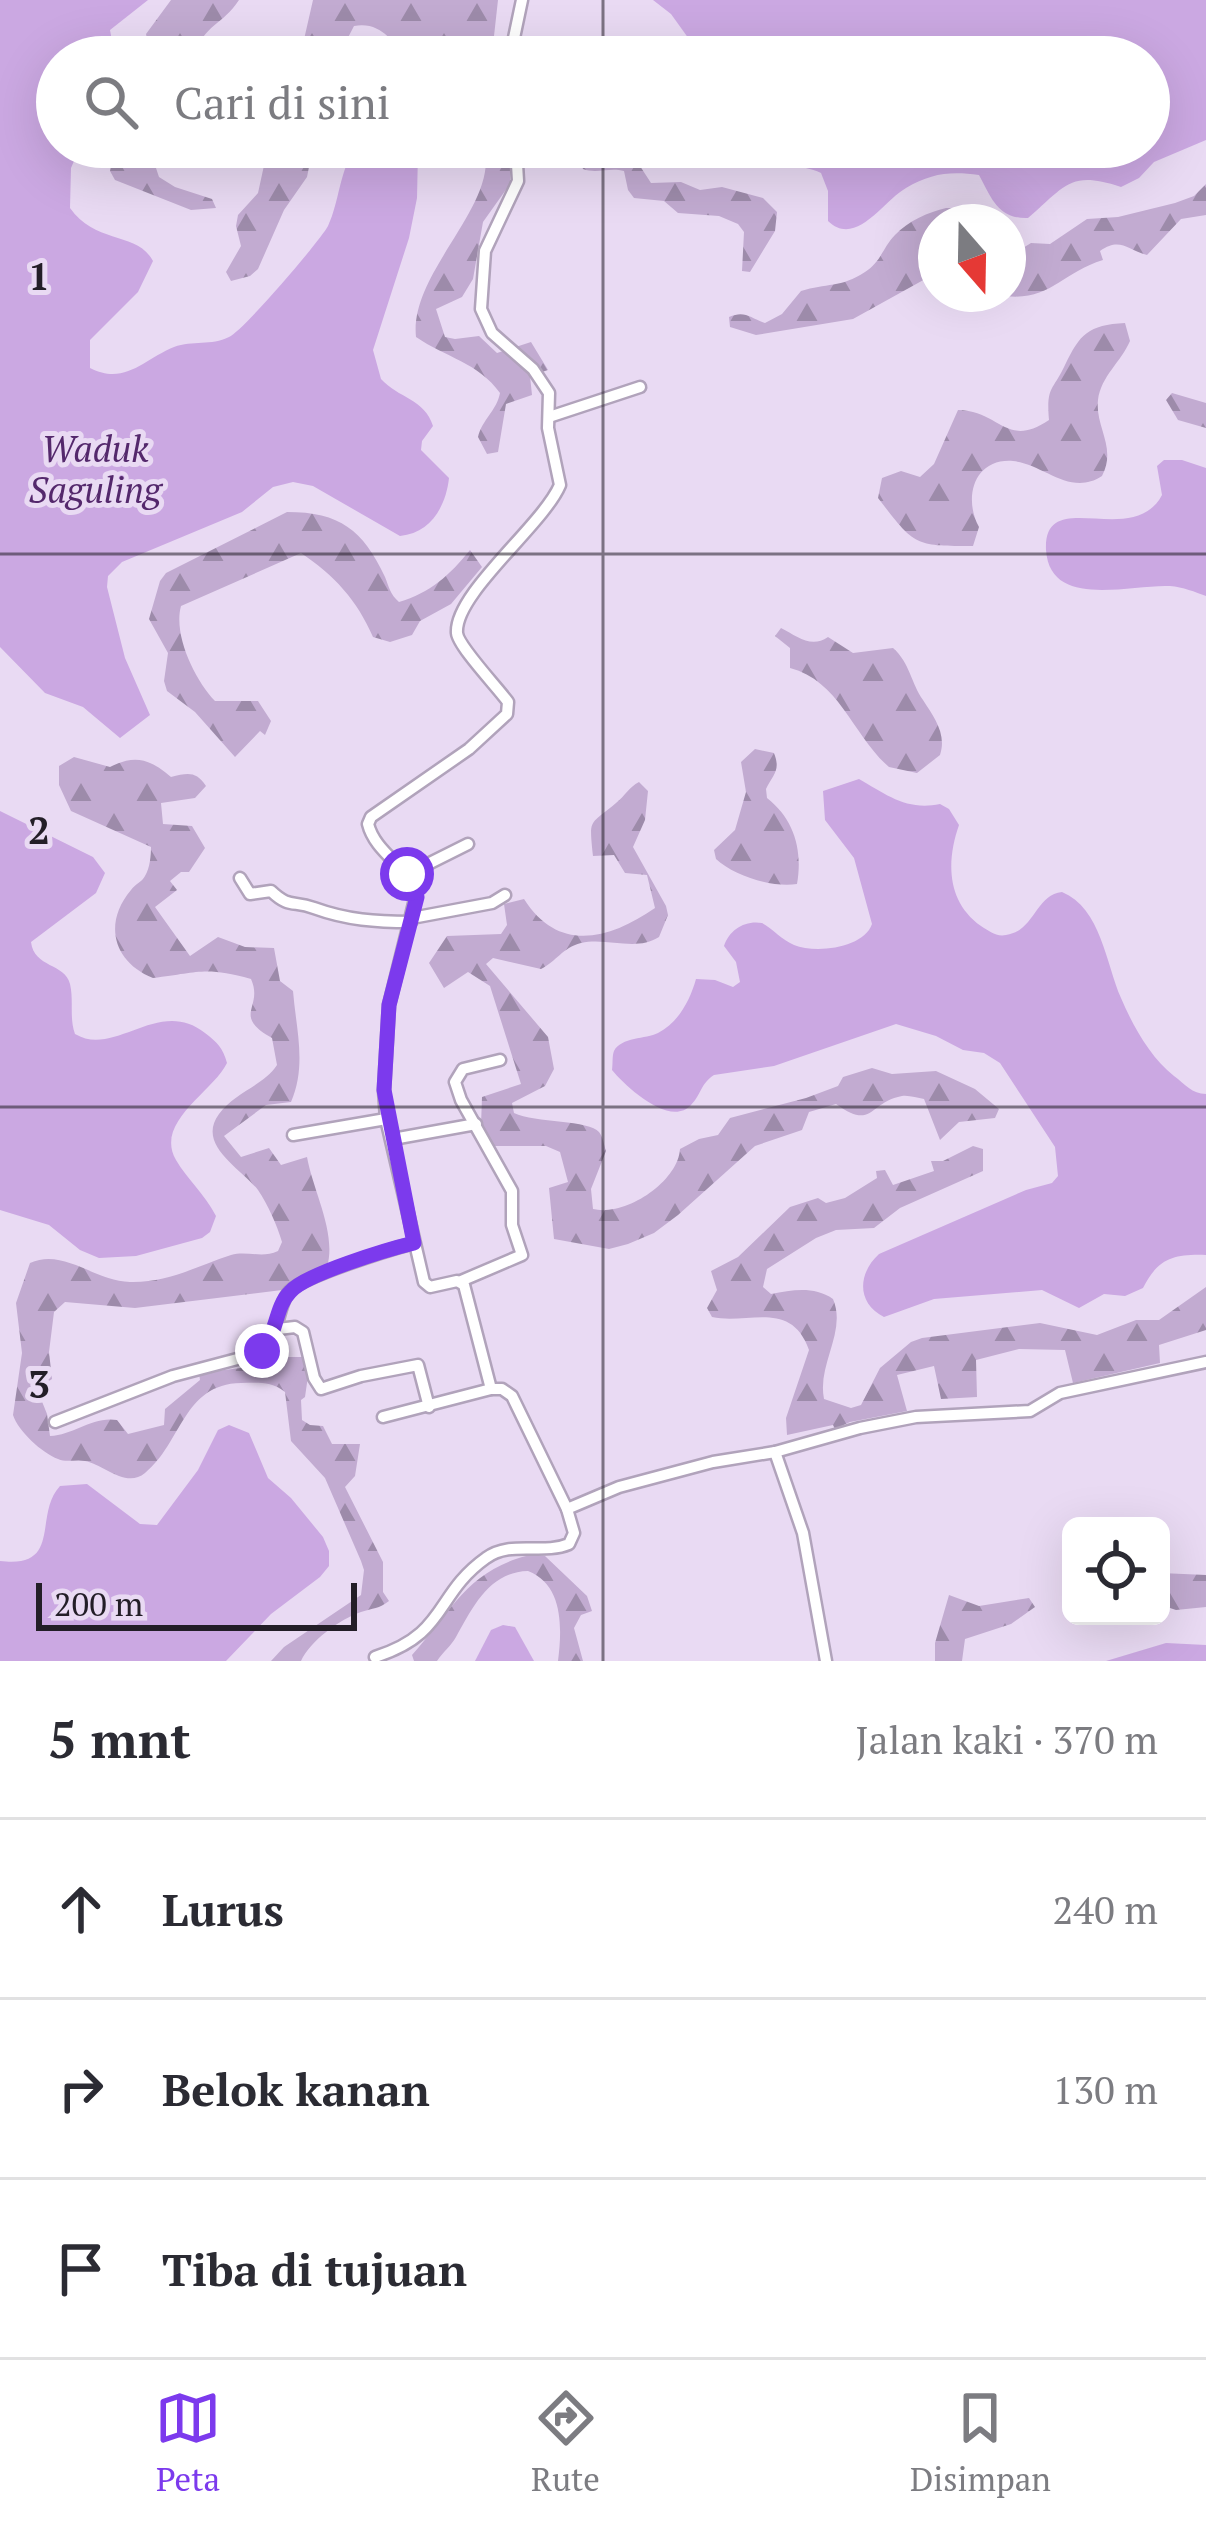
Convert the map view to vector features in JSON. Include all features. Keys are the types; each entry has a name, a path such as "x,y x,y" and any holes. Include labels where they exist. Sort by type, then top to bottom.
{"street":[{"path":"514,36 522,0"},
{"path":"500,1060 463,1069 456,1077 457,1092 512,1191 512,1225 522,1255 460,1280 428,1286 386,1119 384,1090 389,1005 417,891 371,837 369,821 469,749 507,714 508,702 457,633 474,594 558,492 561,477 549,437 549,393 541,378 492,333 481,309 485,251 518,181 517,168"},
{"path":"549,417 640,387"},
{"path":"407,874 468,844"},
{"path":"240,878 250,894 271,891 291,905 355,920 411,920 492,903 505,895"},
{"path":"293,1135 386,1119"},
{"path":"393,1139 476,1124"},
{"path":"55,1422 173,1376 256,1354 266,1348 284,1299 296,1286 372,1254 414,1243"},
{"path":"460,1280 491,1389"},
{"path":"274,1334 288,1327 303,1333 321,1389 418,1365 429,1407"},
{"path":"567,1509 652,1476 916,1417 1030,1411 1060,1393 1206,1361"},
{"path":"376,1657 402,1649 423,1634 487,1556 507,1549 555,1549 569,1544 574,1533 512,1396 502,1388 383,1417"},
{"path":"775,1452 803,1533 826,1661"}],"green space":[{"path":"171,0 239,0 204,36 146,34"},
{"path":"313,0 498,0 494,36 386,36 364,25 354,26 349,36 305,36"},
{"path":"156,168 159,177 212,199 216,208 191,210 115,180 110,171"},
{"path":"263,168 309,168 258,269 231,281 226,272 241,246 238,215 258,193"},
{"path":"510,168 510,184 483,222 473,279 462,297 436,309 445,337 479,336 497,353 531,342 548,370 530,376 532,395 506,404 498,452 487,454 478,437 500,393 472,367 416,337 426,288 468,215 485,169"},
{"path":"641,168 651,183 681,182 700,190 722,187 763,198 777,212 775,231 750,272 742,271 744,232 738,224 719,216 678,213 664,201 634,198 624,171 583,169"},
{"path":"1206,184 1206,215 1181,219 1147,255 1113,245 1100,251 1103,260 1026,296 1026,246 1031,243 1050,244 1087,219 1118,217 1194,196"},
{"path":"918,219 918,283 853,319 756,335 730,327 729,317 743,315 765,323 782,314 801,291 841,283 865,272 906,225"},
{"path":"1125,323 1130,341 1098,400 1107,447 1102,476 1079,483 1024,463 1000,462 989,466 975,482 972,504 979,527 973,546 927,543 900,526 878,498 882,478 901,471 920,477 934,464 958,410 1013,430 1035,428 1049,420 1051,390 1081,339 1102,326"},
{"path":"1172,393 1206,403 1206,428 1178,420 1166,400"},
{"path":"287,512 322,516 348,527 368,547 399,602 439,582 470,550 482,567 451,604 420,621 412,635 390,642 373,637 343,589 301,553 181,606 183,643 207,692 215,701 258,701 271,721 265,735 260,731 235,757 195,712 167,691 168,653 149,619 166,573"},
{"path":"781,628 810,642 828,637 853,653 893,648 938,726 940,755 917,773 889,767 822,685 790,668 790,648 775,636"},
{"path":"755,749 774,753 776,759 767,798 794,836 797,884 754,879 716,859 714,850 735,830 746,792 741,762"},
{"path":"74,757 110,767 142,760 171,777 195,776 206,786 195,798 161,803 163,824 192,826 205,848 189,872 170,881 177,890 155,907 190,956 218,937 245,947 274,948 280,981 293,991 299,1047 296,1088 291,1102 266,1105 224,1136 241,1157 269,1148 281,1165 307,1157 327,1226 329,1254 327,1267 282,1290 135,1308 65,1302 54,1312 49,1352 52,1379 37,1389 50,1436 108,1419 117,1420 128,1434 164,1425 165,1409 200,1380 199,1373 303,1357 308,1376 301,1400 302,1420 323,1426 332,1444 360,1444 355,1476 345,1487 383,1562 383,1592 389,1601 335,1625 301,1661 271,1661 284,1647 361,1595 364,1570 325,1478 291,1441 285,1392 269,1384 241,1383 207,1393 157,1461 145,1473 130,1478 85,1461 52,1456 25,1434 13,1415 22,1353 16,1303 30,1263 43,1259 67,1262 117,1280 144,1282 231,1255 272,1253 282,1242 258,1190 224,1155 213,1136 213,1125 226,1106 277,1065 272,1038 251,1017 251,979 211,972 153,978 121,952 116,940 117,915 147,873 151,847 71,811 59,785 59,766"},
{"path":"639,782 648,791 645,820 633,847 666,906 668,915 659,937 631,944 581,943 541,969 493,958 486,964 548,1037 554,1069 545,1086 512,1103 514,1113 585,1125 602,1136 606,1151 591,1189 593,1209 620,1208 648,1194 670,1173 680,1149 718,1135 730,1118 806,1098 838,1086 843,1077 872,1068 892,1074 936,1071 975,1089 999,1109 995,1118 959,1122 940,1140 924,1099 902,1096 864,1115 836,1104 809,1112 802,1130 755,1146 654,1233 609,1249 554,1239 549,1188 568,1182 560,1152 546,1146 493,1146 481,1125 482,1097 521,1084 490,986 468,972 444,988 429,963 447,936 501,934 507,925 504,904 524,899 553,928 586,936 620,927 655,908 647,875 625,873 614,855 593,856 593,824"},
{"path":"973,1146 983,1149 983,1171 900,1208 874,1228 836,1230 816,1238 767,1269 763,1287 771,1294 811,1291 833,1299 837,1324 824,1373 824,1399 851,1408 861,1405 880,1368 922,1338 1040,1323 1097,1335 1136,1320 1159,1320 1206,1287 1206,1330 1159,1345 1160,1363 1073,1383 1065,1350 1019,1349 976,1360 977,1397 941,1399 934,1366 897,1375 907,1411 787,1435 786,1418 809,1350 801,1334 780,1319 712,1317 707,1308 717,1290 711,1271 738,1257 790,1207 818,1198 826,1203 845,1198 877,1178 876,1171 885,1170 893,1185 934,1171 931,1161 943,1161"},
{"path":"526,1556 545,1556 587,1596 592,1611 581,1615 574,1628 583,1661 558,1661 560,1622 554,1597 528,1571 493,1584 437,1661 414,1661 412,1655 474,1583"},
{"path":"1170,1573 1206,1575 1206,1607 1170,1608"},
{"path":"949,1595 979,1606 1029,1598 1035,1607 1011,1624 965,1639 962,1661 935,1661 935,1643"}],"water":[{"name":"Waduk Saguling","path":"0,0 148,0 110,30 111,36 36,36 36,168 71,168 70,208 80,220 137,245 153,261 138,292 90,340 90,368 124,372 174,347 229,337 281,285 328,226 345,168 418,168 409,238 373,350 381,379 429,417 433,426 421,450 449,478 440,508 428,524 411,534 400,536 313,486 293,482 273,487 242,512 122,562 108,576 107,587 125,658 150,715 120,738 83,707 45,693 0,647"},
{"path":"653,0 1206,0 1206,140 1170,155 1170,36 687,36"},
{"path":"803,168 1148,168 1121,187 1090,180 1069,184 1028,218 1026,204 997,204 979,175 950,173 924,179 897,194 869,220 849,229 828,221 828,191 821,173"},
{"path":"1164,460 1206,468 1206,596 1170,586 1094,590 1061,581 1051,569 1046,550 1049,531 1059,521 1131,518 1149,510 1162,495 1157,466"},
{"path":"859,779 907,803 940,804 949,809 959,825 951,867 956,893 970,916 990,932 1016,932 1046,899 1062,892 1086,911 1143,1040 1174,1076 1206,1094 1206,1255 1168,1260 1143,1288 1125,1296 1104,1294 1079,1308 1042,1290 934,1299 884,1317 868,1304 863,1287 867,1270 879,1254 1052,1183 1058,1176 1055,1147 1000,1063 984,1053 963,1050 896,1024 774,1066 714,1075 682,1111 648,1102 612,1070 617,1046 658,1033 672,1023 696,979 733,987 740,982 736,962 724,946 738,927 762,923 790,943 814,949 850,944 867,932 872,924 854,858 825,820 823,791"},
{"path":"0,811 93,857 105,873 96,893 31,942 38,957 67,977 75,1034 106,1039 154,1023 188,1023 224,1053 227,1063 179,1120 171,1146 216,1216 202,1238 136,1256 99,1258 80,1250 49,1225 0,1210"},
{"path":"229,1425 249,1433 268,1478 323,1537 329,1566 320,1577 271,1614 226,1661 0,1661 0,1561 20,1561 40,1548 52,1498 60,1486 87,1484 140,1524 157,1525 198,1470 218,1430"},
{"path":"515,1627 534,1661 475,1661 491,1630"},
{"path":"1166,1643 1206,1645 1206,1661 1106,1661"}],"route":[{"path":"262,1351 274,1334 284,1299 296,1286 372,1254 414,1243 384,1106 389,1005 417,897 407,874"}]}
